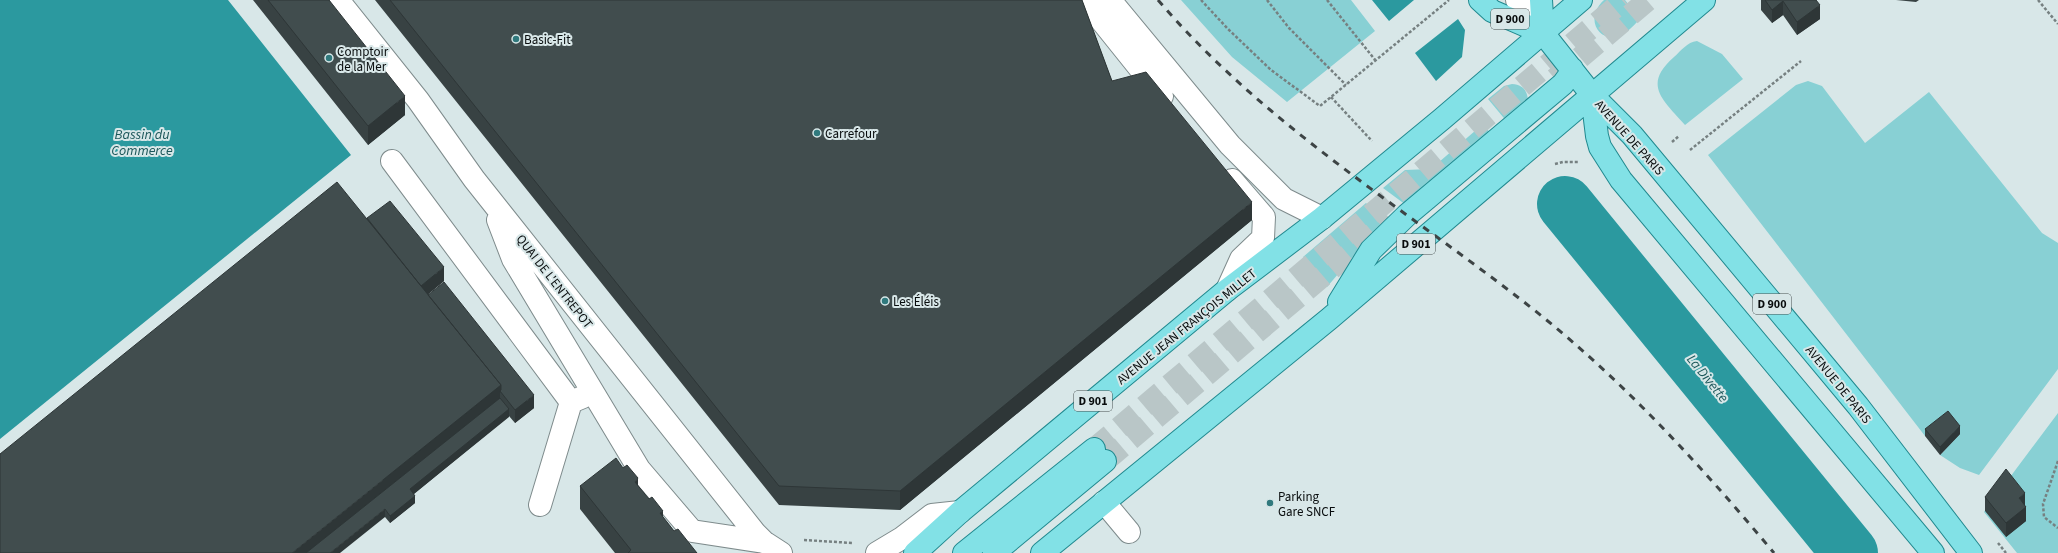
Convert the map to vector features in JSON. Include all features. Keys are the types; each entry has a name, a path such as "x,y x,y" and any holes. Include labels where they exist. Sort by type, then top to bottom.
{"main road":[{"name":"D 900","path":"1480,0 1492,11 1542,33 1592,95"},
{"name":"D 900","path":"1541,0 1542,33"},
{"name":"D 901","path":"1542,33 1581,0"},
{"name":"D 901","path":"1042,553 1329,319 1704,0"},
{"name":"AVENUE JEAN FRANÇOIS MILLET","path":"915,553 960,512 1227,290 1322,218 1442,120 1542,33"},
{"path":"1329,319 1371,250 1407,216 1563,84 1572,70"},
{"name":"AVENUE DE PARIS","path":"1592,95 1597,136 1600,147 1621,180 1933,553"},
{"name":"AVENUE DE PARIS","path":"1592,95 1632,135 1858,406 1971,553"},
{"path":"964,553 1100,455 994,553"}],"street":[{"name":"QUAI DE L'ENTREPOT","path":"338,0 418,100 492,202 772,548"},
{"path":"1085,0 1172,109"},
{"path":"1110,0 1230,145 1284,198 1322,218"},
{"path":"1517,0 1542,33"},
{"path":"392,161 571,402"},
{"path":"1218,164 1264,217 1263,238 1241,258 1227,290"},
{"path":"492,202 513,258 639,469 692,532 772,548"},
{"path":"571,402 594,393"},
{"path":"540,505 571,402"},
{"path":"1104,502 1130,532"},
{"path":"877,553 902,538 932,515 960,512"}],"path":[{"path":"1201,0 1228,29 1271,70 1320,106 1449,0"},
{"path":"1267,0 1289,28 1346,85"},
{"path":"1327,0 1376,61"},
{"path":"2038,0 2058,24"},
{"path":"1690,150 1801,61"},
{"path":"1331,97 1375,144"},
{"path":"2058,461 2043,504 2044,517 2058,528"}],"shaded area":[{"path":"1181,0 1351,0 1375,31 1287,102 1232,57"},
{"path":"1604,0 1625,0 1640,19 1623,34 1615,37 1608,37 1602,34 1597,29 1595,16 1598,8"},
{"path":"1697,41 1722,54 1743,79 1685,125 1663,100 1659,92 1659,76 1664,67 1684,47"},
{"path":"1808,81 1822,86 1865,143 1929,92 2042,233 2058,243 2058,369 1979,475 1960,468 1940,455 1960,434 1925,436 1708,155 1796,85"},
{"path":"1512,84 1524,89 1527,93 1528,100 1508,123 1488,99 1504,86"},
{"path":"1483,124 1491,134 1406,205 1383,188 1405,170 1431,169"},
{"path":"1366,203 1384,220 1327,287 1303,257"},
{"path":"2058,413 2058,553 2017,553 1984,512"}],"water":[{"name":"Bassin du Commerce","path":"0,0 228,0 351,155 0,439"},
{"path":"1372,0 1414,0 1389,21"},
{"path":"1458,19 1465,30 1462,57 1436,81 1415,53"}],"building":[{"name":"Comptoir de la Mer","path":"268,0 329,0 405,96 368,126"},
{"name":"Les Éléis","path":"390,0 1082,0 1112,81 1146,72 1252,202 900,491 779,486"},
{"path":"1765,0 1816,0 1820,5 1797,22 1783,1 1772,10"},
{"path":"337,182 501,385 292,553 0,553 0,454"},
{"path":"390,201 444,267 421,286 367,218"},
{"path":"444,282 534,395 515,410 500,391 501,385 428,295"},
{"path":"500,398 509,409 410,489 415,496 390,516 385,509 330,553 306,553"},
{"path":"1948,411 1960,426 1940,447 1925,429"},
{"path":"616,458 623,468 627,465 638,478 635,482 649,499 652,497 663,511 660,513 674,531 678,529 697,553 628,553 631,550 580,486"},
{"path":"2006,469 2025,493 2019,498 2026,507 2006,523 1985,497"}],"waterway":[{"name":"La Divette","path":"1565,204 1850,553"}],"tunnel":[{"path":"1094,449 1624,0"},
{"path":"1555,79 1648,0"},
{"path":"1105,461 1390,219"}],"railway":[{"path":"1158,0 1198,44 1241,85 1287,124 1524,302 1592,359 1656,421 1716,486 1774,553"}],"place":[{"name":"Basic-Fit","path":"516,39"},
{"name":"Comptoir de la Mer","path":"329,58"},
{"name":"Carrefour","path":"817,133"},
{"name":"Les Éléis","path":"885,301"},
{"name":"Parking Gare SNCF","path":"1270,503"}]}
